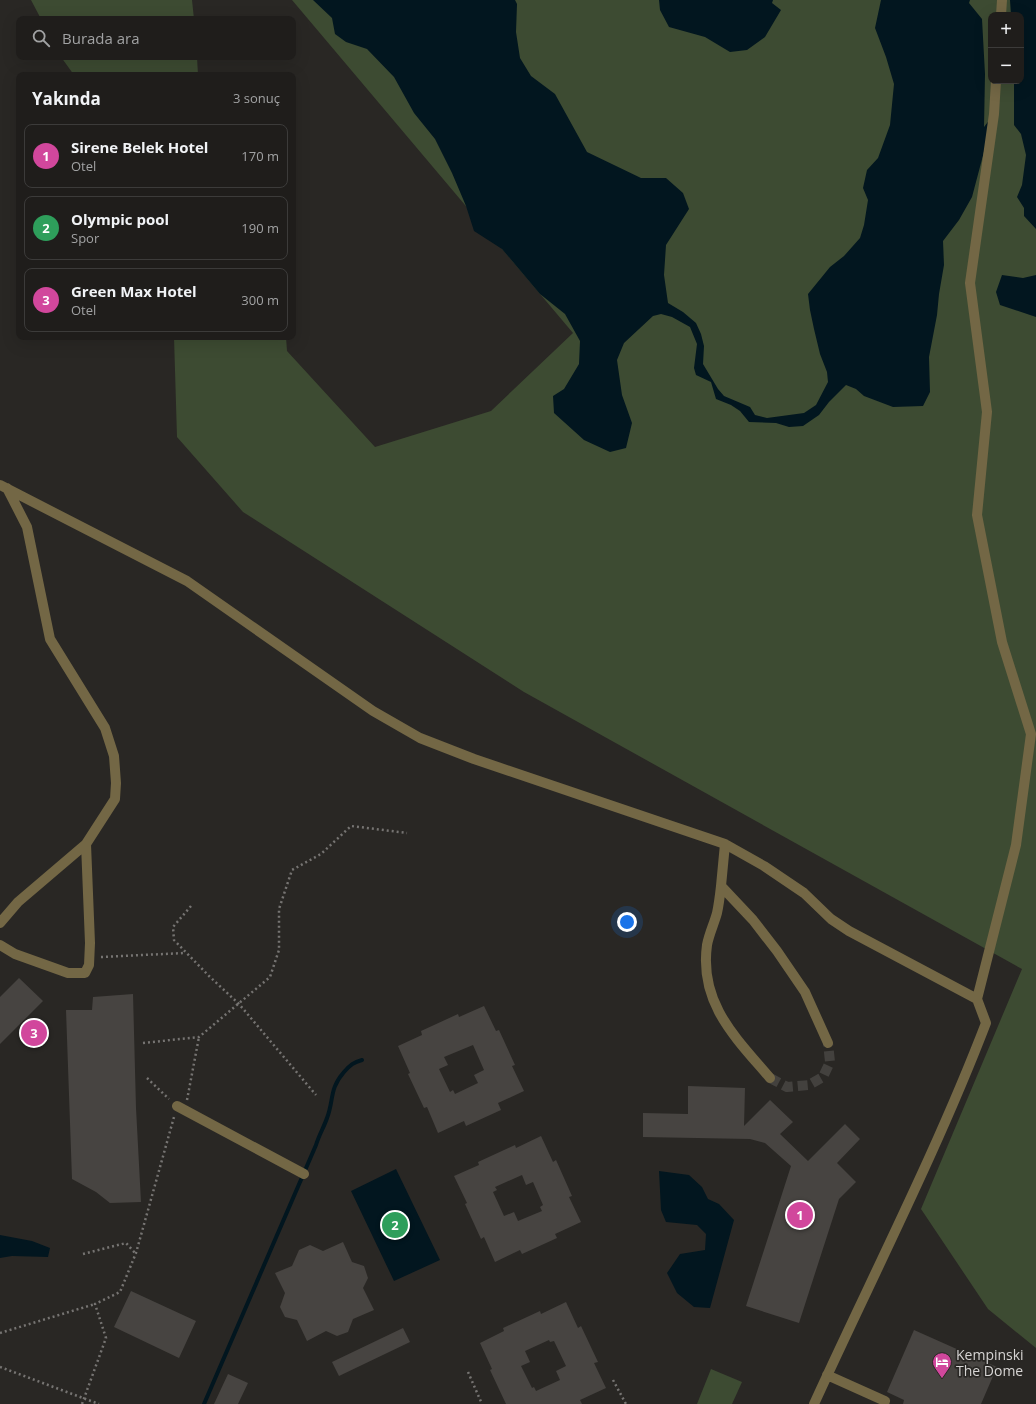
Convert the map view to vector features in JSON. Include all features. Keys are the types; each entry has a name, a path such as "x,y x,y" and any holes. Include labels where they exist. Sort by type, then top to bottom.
{"street":[{"path":"1001,12 1002,0"},
{"path":"814,1404 901,1220 969,1066 986,1023 977,1000 1016,845 1031,734 1002,642 977,515 987,412 970,284 994,114 996,84"},
{"path":"4,486 186,581 373,711 420,738 474,759 725,844 764,866 804,892 831,919 849,931 977,1000"},
{"path":"0,923 18,902 86,844 115,799 116,783 114,756 105,728 50,639 27,528 4,486"},
{"path":"0,945 15,954 68,973 86,974 90,958 86,844"},
{"path":"725,844 717,912 707,944 705,968 712,998 730,1031 770,1078"},
{"path":"721,886 753,920 785,962 805,992 828,1043"},
{"path":"177,1106 304,1174"},
{"path":"827,1375 885,1401 884,1404"}],"path":[{"path":"143,1043 199,1037 270,977 279,950 279,909 292,870 321,854 351,826 407,833"},
{"path":"191,906 173,927 174,940 239,1004 316,1095"},
{"path":"90,958 186,953"},
{"path":"0,1333 95,1304 120,1292 136,1253 177,1106 186,1101 199,1037"},
{"path":"147,1078 177,1106"},
{"path":"83,1254 126,1243 136,1253"},
{"path":"82,1404 106,1338 95,1304"},
{"path":"0,1367 99,1404"},
{"path":"468,1372 482,1404"},
{"path":"613,1380 626,1404"}],"green space":[{"path":"31,0 192,0 194,16 39,16"},
{"path":"292,0 1036,0 1036,1348 988,1309 921,1209 1022,969 524,692 243,512 177,437 174,340 286,340 287,351 375,447 491,411 573,333"},
{"path":"63,60 197,60 198,72 72,72"},
{"path":"711,1369 742,1382 732,1404 697,1404"}],"water":[{"path":"313,0 515,0 517,4 516,32 520,58 531,76 555,94 587,152 641,178 666,178 683,193 689,209 666,245 664,275 668,303 683,312 696,323 704,346 703,364 724,396 750,407 755,415 767,418 804,413 816,405 828,382 827,372 820,354 814,329 808,294 830,267 844,256 860,238 864,225 868,200 863,188 867,170 878,158 890,125 894,84 875,28 881,0 970,0 969,3 982,19 985,74 984,127 994,114 972,197 959,220 943,241 944,265 929,357 930,392 923,406 893,407 864,396 856,389 846,385 829,402 819,415 803,426 789,427 776,423 749,422 740,411 731,405 716,399 711,382 696,375 694,368 697,344 690,327 672,317 661,314 653,316 624,343 617,360 622,395 632,423 626,448 610,452 584,440 554,413 553,396 564,389 579,364 580,341 565,314 540,294 502,249 474,231 466,206 435,139 414,113 394,77 367,49 346,42 335,34 332,18"},
{"path":"659,0 773,0 772,3 781,10 765,37 747,50 730,52 705,37 669,27 660,10"},
{"path":"1010,0 1036,0 1036,229 1024,216 1024,208 1017,197 1022,185 1026,155 1021,134 1014,125 1014,84 1024,84 1024,12 1011,12"},
{"path":"1002,275 1023,278 1036,275 1036,317 1000,305 996,292"},
{"path":"396,1169 440,1260 394,1281 351,1191"},
{"path":"659,1171 689,1175 702,1187 708,1199 719,1204 734,1220 710,1308 694,1307 677,1293 667,1273 680,1254 705,1250 706,1234 697,1225 666,1222 661,1210"},
{"path":"0,1235 32,1241 50,1248 48,1257 12,1256 0,1258"}],"building":[{"path":"19,978 43,1001 0,1044 0,997"},
{"path":"133,994 136,1108 141,1202 110,1203 96,1192 72,1179 66,1010 92,1010 93,997"},
{"path":"484,1006 496,1031 499,1030 515,1065 512,1066 524,1091 498,1103 501,1110 466,1126 464,1121 438,1133 427,1107 424,1108 408,1074 410,1073 398,1046 422,1035 421,1031 458,1014 459,1017","holes":["473,1045 484,1070 474,1075 478,1083 455,1094 453,1090 450,1092 439,1069 448,1065 444,1057"]},
{"path":"688,1086 745,1088 744,1126 770,1100 793,1122 780,1134 808,1161 845,1124 860,1139 837,1163 856,1182 839,1199 799,1323 746,1306 791,1166 765,1143 750,1139 643,1137 643,1113 688,1114"},
{"path":"541,1136 553,1162 556,1160 572,1196 569,1197 581,1222 555,1234 557,1238 522,1254 520,1250 495,1262 484,1237 481,1239 465,1204 467,1203 454,1176 479,1165 478,1162 515,1145 516,1148","holes":["522,1175 526,1185 533,1182 543,1205 540,1207 542,1211 518,1221 514,1212 504,1216 493,1192 497,1190 495,1187"]},
{"path":"343,1242 352,1262 364,1266 368,1278 363,1288 374,1310 353,1319 348,1332 337,1336 326,1331 307,1341 297,1320 285,1317 280,1307 285,1293 275,1273 292,1266 299,1250 310,1245 323,1251"},
{"path":"131,1291 196,1321 179,1358 114,1327"},
{"path":"566,1302 578,1328 581,1326 598,1362 594,1363 606,1388 580,1400 582,1404 506,1404 490,1370 492,1369 480,1343 504,1331 503,1328 540,1311 541,1314","holes":["549,1340 550,1342 554,1341 566,1366 556,1371 560,1380 536,1391 534,1387 532,1388 521,1366 530,1362 525,1351"]},
{"path":"403,1328 410,1342 339,1376 332,1362"},
{"name":"Kempinski The Dome","path":"914,1330 997,1367 981,1404 903,1404 904,1400 887,1392"},
{"path":"228,1374 248,1383 238,1404 214,1404"}],"waterway":[{"path":"204,1404 319,1138 329,1112 332,1095 336,1084 348,1067 362,1060"}],"tunnel":[{"path":"770,1078 787,1087 809,1085 823,1077 830,1062 828,1043"}],"place":[{"name":"Green Max Hotel","path":"34,1033"},
{"name":"Sirene Belek Hotel","path":"800,1215"},
{"name":"Olympic pool","path":"395,1225"},
{"name":"Kempinski The Dome","path":"942,1379"}]}
